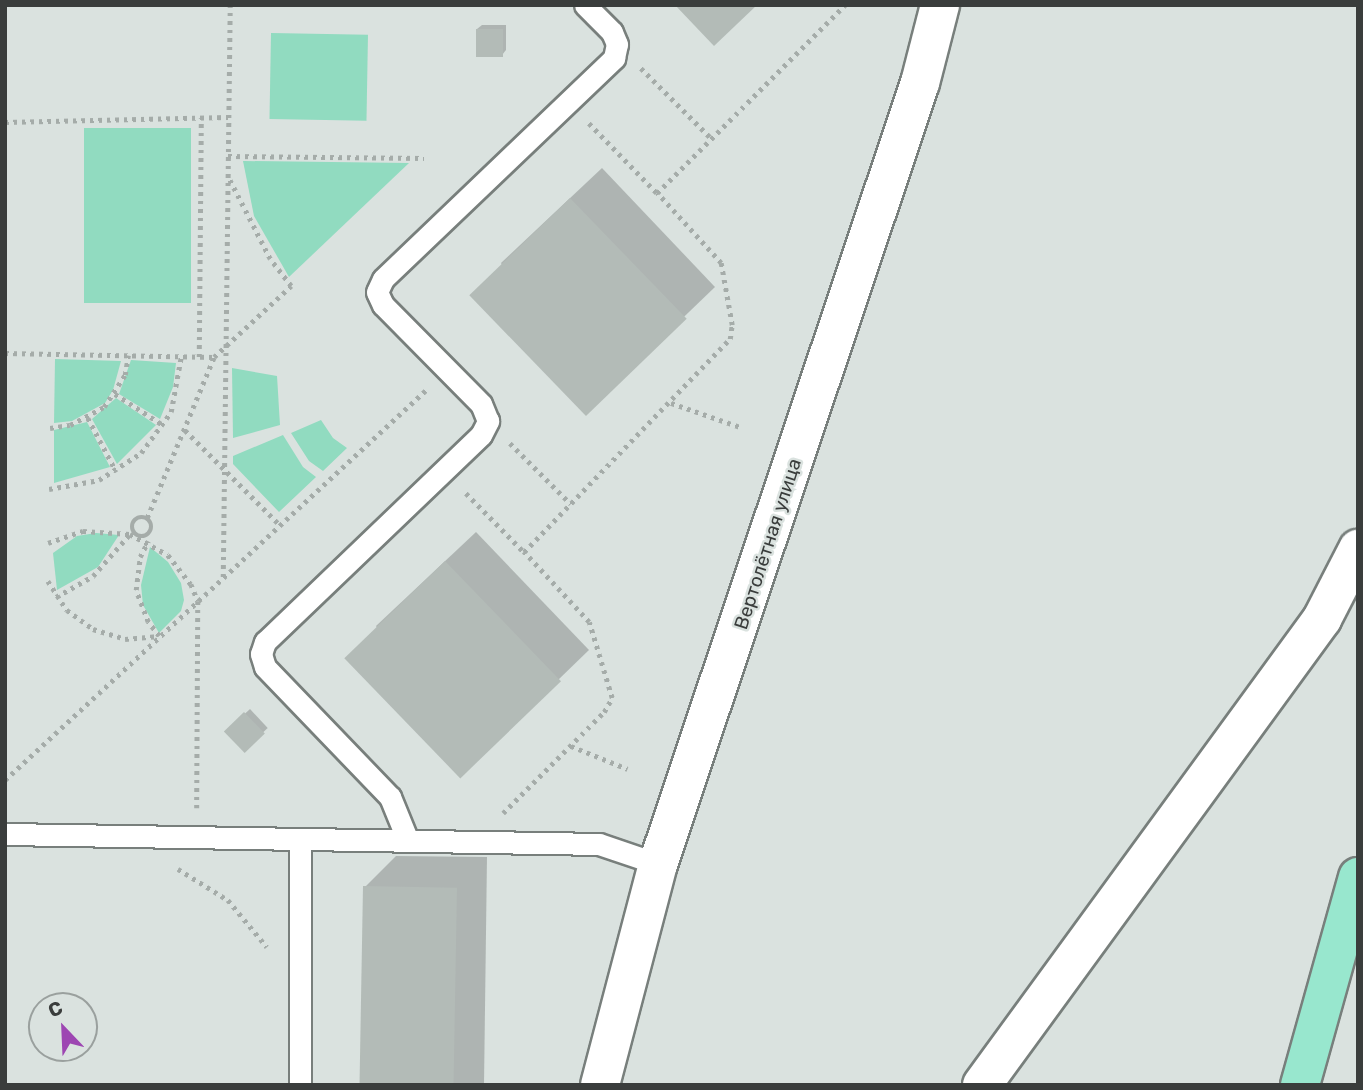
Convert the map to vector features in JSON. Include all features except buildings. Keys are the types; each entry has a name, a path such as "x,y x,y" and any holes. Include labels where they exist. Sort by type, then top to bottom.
{"main road":[{"path":"1300,1085 1358,877"}],"street":[{"name":"Вертолётная улица","path":"600,1085 658,864 920,83 940,5"},
{"path":"982,1085 1322,619 1358,549"}],"lane":[{"path":"408,841 390,797 265,667 261,654 265,642 445,471 481,435 488,421 481,404 383,305 377,292 383,279 614,58 617,44 612,32 585,5"},
{"path":"5,834 599,844 658,864"},
{"path":"300,839 300,1085"}],"path":[{"path":"223,578 230,5"},
{"path":"657,193 845,5"},
{"path":"617,44 712,139"},
{"path":"524,552 723,351 732,325 721,263 569,101"},
{"path":"5,122 228,117"},
{"path":"199,357 201,118"},
{"path":"228,156 424,158"},
{"path":"5,353 214,357 225,350 291,286 270,259 228,176"},
{"path":"50,428 88,418 115,394 128,355"},
{"path":"49,489 75,487 116,471 141,453 163,425 179,388 181,356"},
{"path":"137,536 151,532 147,518 186,430 214,357"},
{"path":"5,780 447,371"},
{"path":"115,394 163,425"},
{"path":"671,403 743,428"},
{"path":"88,418 116,471"},
{"path":"488,421 571,504"},
{"path":"186,430 280,525"},
{"path":"445,471 589,622 611,685 612,698 604,712 473,842"},
{"path":"137,536 133,522 147,518"},
{"path":"48,543 83,531 137,536 148,541 181,568 198,601 197,837"},
{"path":"56,597 93,576 130,534"},
{"path":"148,541 140,556 136,590 148,622 159,636"},
{"path":"48,582 56,597 79,621 109,635 143,639 159,636"},
{"path":"571,746 628,769"},
{"path":"171,865 228,900 270,951"}],"green space":[{"path":"271,33 368,35 366,121 269,119"},
{"path":"84,128 191,128 191,303 84,303"},
{"path":"243,161 409,163 289,277 254,216"},
{"path":"55,359 121,361 113,390 105,403 72,421 54,423"},
{"path":"131,360 176,363 173,387 160,419 119,394"},
{"path":"232,368 277,376 280,425 233,438"},
{"path":"116,398 156,425 117,464 92,419"},
{"path":"321,420 333,438 347,448 323,471 309,461 291,433"},
{"path":"87,422 110,467 54,483 54,430"},
{"path":"283,435 303,467 316,477 279,512 233,464 233,456"},
{"path":"96,533 119,535 98,567 57,590 53,553 77,536"},
{"path":"150,547 168,562 181,583 184,600 181,611 159,633 143,605 141,585"}]}
